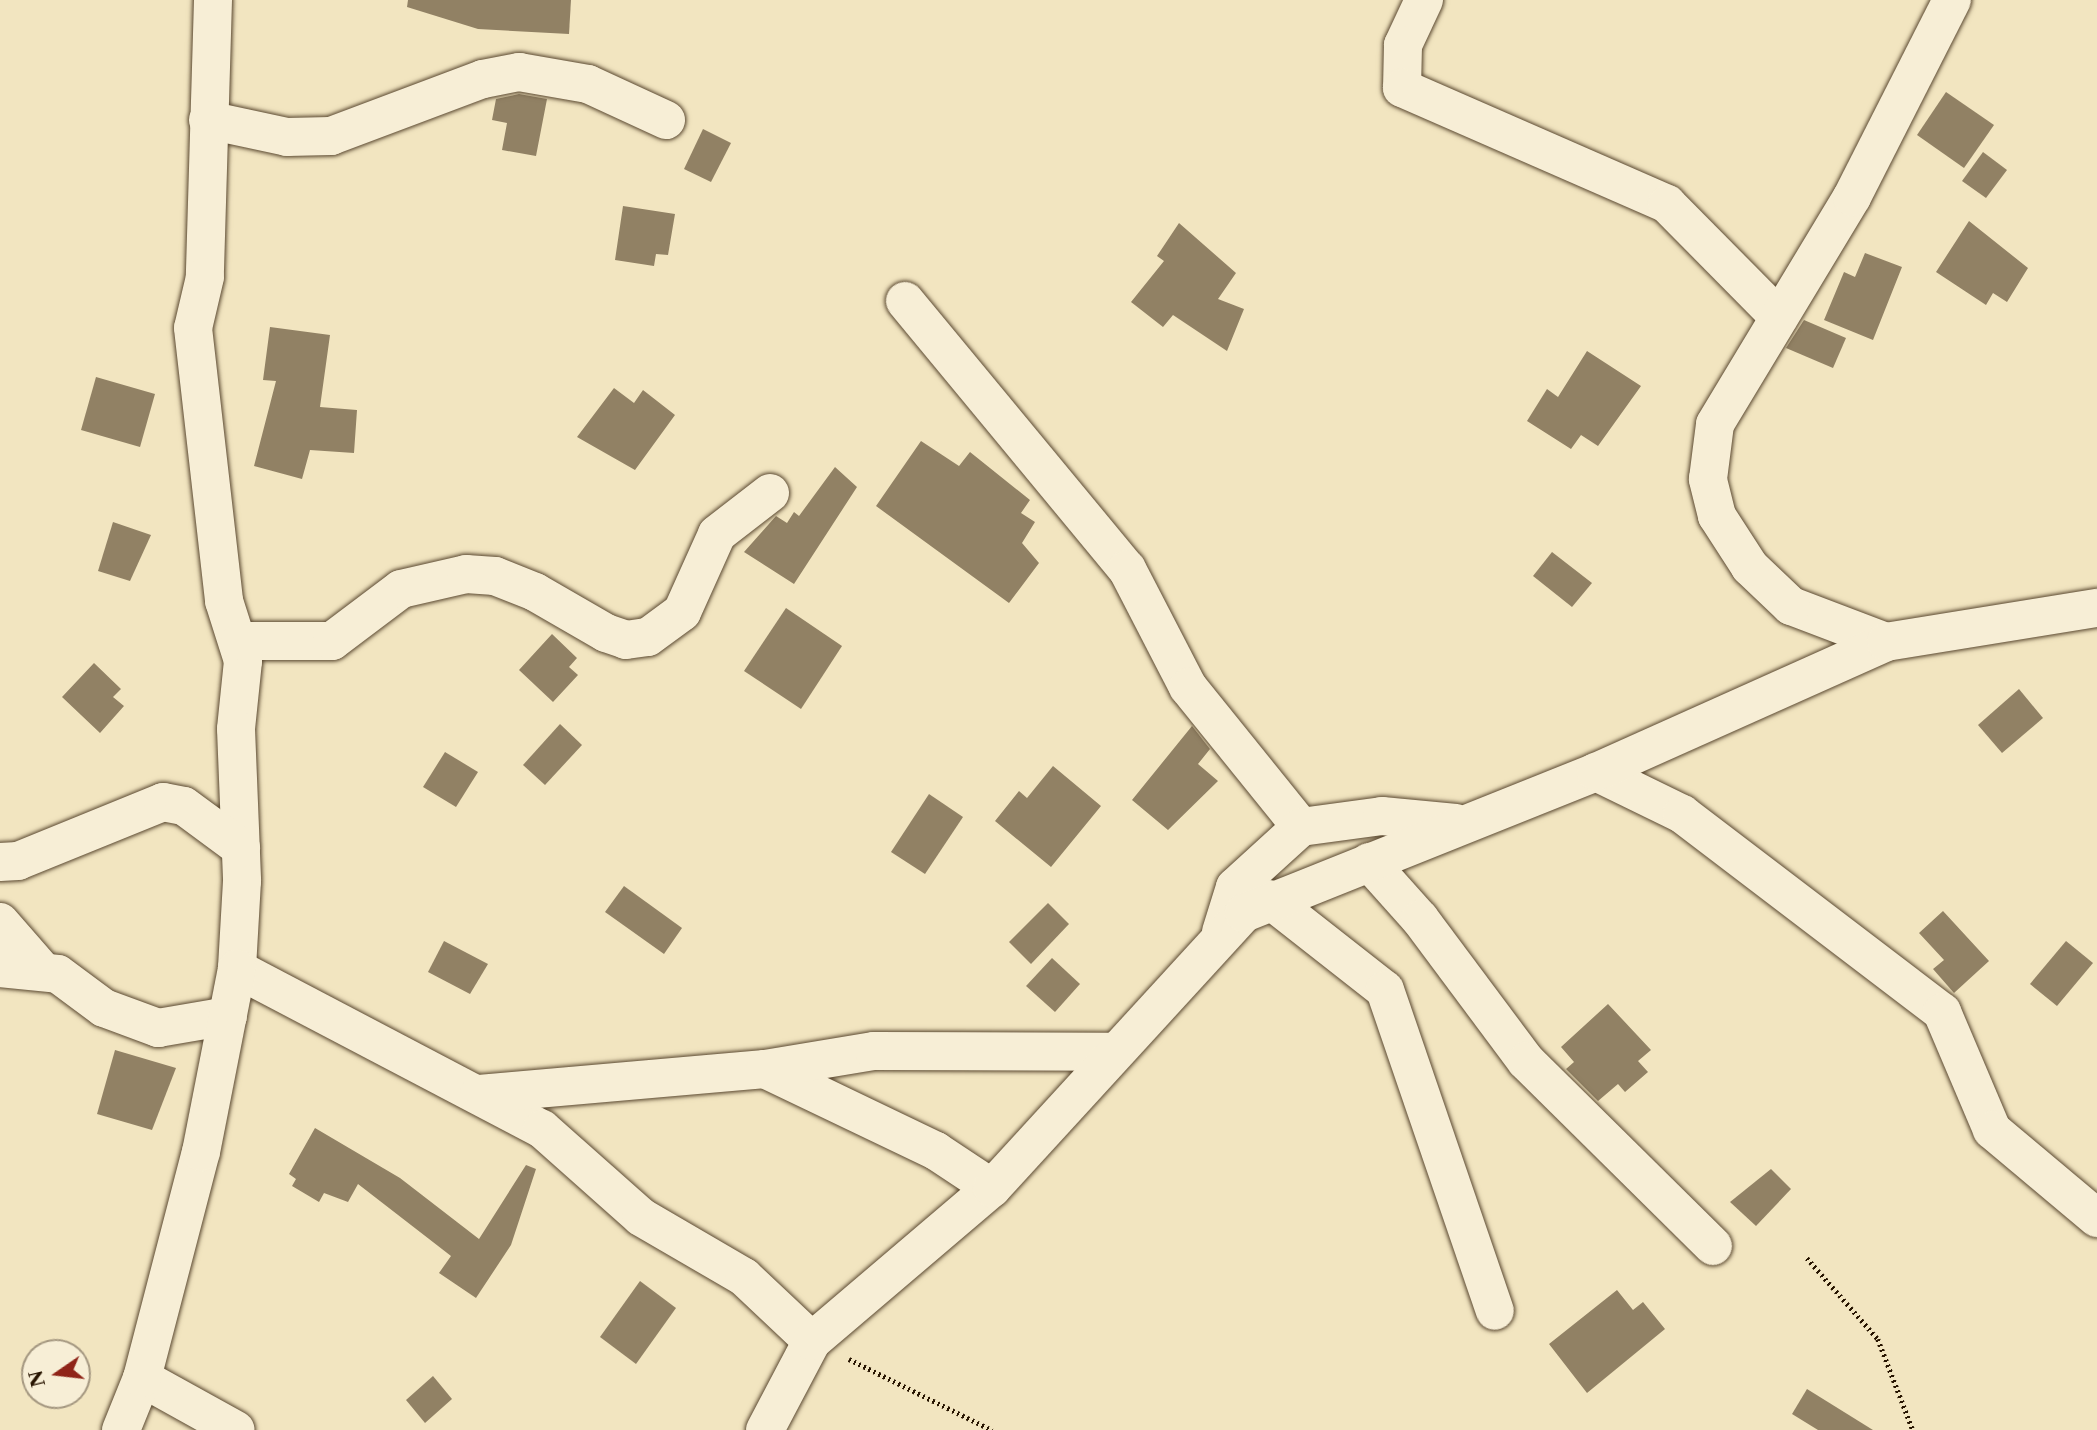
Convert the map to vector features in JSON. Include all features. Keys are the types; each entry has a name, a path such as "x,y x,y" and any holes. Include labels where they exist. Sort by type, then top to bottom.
{"street":[{"path":"121,1430 142,1378 201,1152 237,969 241,848 240,641 224,601 194,367 193,328 205,277 212,0"},
{"path":"1424,0 1403,45 1402,88 1667,204 1779,317"},
{"path":"1885,642 1791,606 1750,567 1717,516 1708,479 1715,424 1852,197 1952,0"},
{"path":"208,120 287,137 331,136 483,79 519,72 588,83 666,120"},
{"path":"905,300 1127,569 1188,687 1301,827"},
{"path":"240,641 332,641 401,589 466,574 495,576 535,592 626,640 648,636 682,612 717,534 770,493"},
{"path":"765,1430 812,1341 992,1188 1110,1052 1221,932 1269,900 1596,772 1885,642 2097,608"},
{"path":"1596,772 1682,814 1942,1012 1992,1130 2097,1218"},
{"path":"0,862 163,803 184,806 241,848"},
{"path":"1221,932 1236,887 1301,827 1382,816 1465,823"},
{"path":"1369,862 1420,919 1526,1061 1617,1144 1713,1246"},
{"path":"1269,900 1385,990 1495,1311"},
{"path":"0,922 41,969 104,1008 158,1028 228,1016"},
{"path":"0,968 41,969"},
{"path":"237,969 542,1129 668,1236 744,1277 812,1341"},
{"path":"479,1094 765,1069 874,1051 1110,1052"},
{"path":"765,1069 936,1151 992,1188"},
{"path":"142,1378 236,1430"}],"path":[{"path":"1807,1258 1878,1339 1913,1430"},
{"path":"812,1341 992,1430"}],"building":[{"path":"408,0 571,0 569,34 478,29 407,7"},
{"path":"1946,92 1994,125 1964,168 1917,135"},
{"path":"519,94 547,99 536,156 502,150 507,123 492,120 496,99"},
{"path":"703,129 731,143 711,182 684,169"},
{"path":"1983,152 2007,170 1986,198 1962,181"},
{"path":"623,206 675,214 668,255 656,254 654,266 615,260"},
{"path":"1969,221 2028,268 2007,302 1993,293 1986,305 1936,272"},
{"path":"1179,223 1236,273 1218,299 1244,309 1227,351 1173,315 1163,327 1131,302 1164,261 1157,256"},
{"path":"1865,253 1902,267 1873,340 1824,320 1844,272 1855,277"},
{"path":"1804,320 1846,338 1833,368 1786,348"},
{"path":"270,327 330,335 320,407 357,410 354,453 310,450 302,479 254,466 276,381 263,380"},
{"path":"1587,351 1641,386 1598,446 1581,435 1571,449 1527,421 1547,389 1558,397"},
{"path":"96,377 155,394 140,447 81,430"},
{"path":"614,388 634,403 643,390 675,415 635,470 577,437"},
{"path":"921,441 959,466 970,452 1030,500 1021,513 1035,522 1022,543 1039,563 1009,603 876,506"},
{"path":"835,467 857,487 794,584 744,552 776,516 787,523 794,512 799,516"},
{"path":"113,522 151,535 130,581 98,571"},
{"path":"1552,552 1592,583 1572,607 1533,576"},
{"path":"786,608 842,646 801,709 744,671"},
{"path":"552,634 577,658 569,667 578,675 553,702 519,670"},
{"path":"94,663 121,689 113,697 124,706 100,733 62,697"},
{"path":"2019,689 2043,718 2002,753 1978,725"},
{"path":"560,724 582,745 545,785 523,765"},
{"path":"1192,726 1210,749 1198,764 1218,781 1168,830 1132,800"},
{"path":"445,752 478,772 456,807 423,787"},
{"path":"1053,766 1101,806 1051,867 995,821 1019,791 1027,798"},
{"path":"929,794 963,817 925,874 891,852"},
{"path":"624,886 682,928 664,954 605,912"},
{"path":"1048,903 1069,924 1031,964 1009,942"},
{"path":"1943,911 1989,961 1954,993 1933,969 1944,960 1919,933"},
{"path":"444,941 488,964 470,994 428,972"},
{"path":"2066,941 2093,963 2057,1006 2030,984"},
{"path":"1052,958 1080,984 1055,1012 1026,986"},
{"path":"1608,1004 1651,1050 1638,1061 1648,1072 1625,1092 1618,1084 1598,1101 1566,1069 1574,1062 1561,1047"},
{"path":"115,1050 176,1068 152,1130 97,1114"},
{"path":"315,1128 400,1178 479,1239 526,1165 536,1169 511,1245 476,1298 439,1273 451,1256 358,1184 348,1202 324,1193 319,1202 292,1186 296,1179 289,1174"},
{"path":"1771,1169 1791,1189 1756,1226 1730,1202"},
{"path":"640,1281 676,1308 636,1364 600,1337"},
{"path":"1617,1290 1633,1310 1643,1302 1665,1329 1587,1393 1549,1344"},
{"path":"433,1376 452,1399 425,1423 406,1400"},
{"path":"1807,1389 1873,1430 1818,1430 1792,1414"}]}
